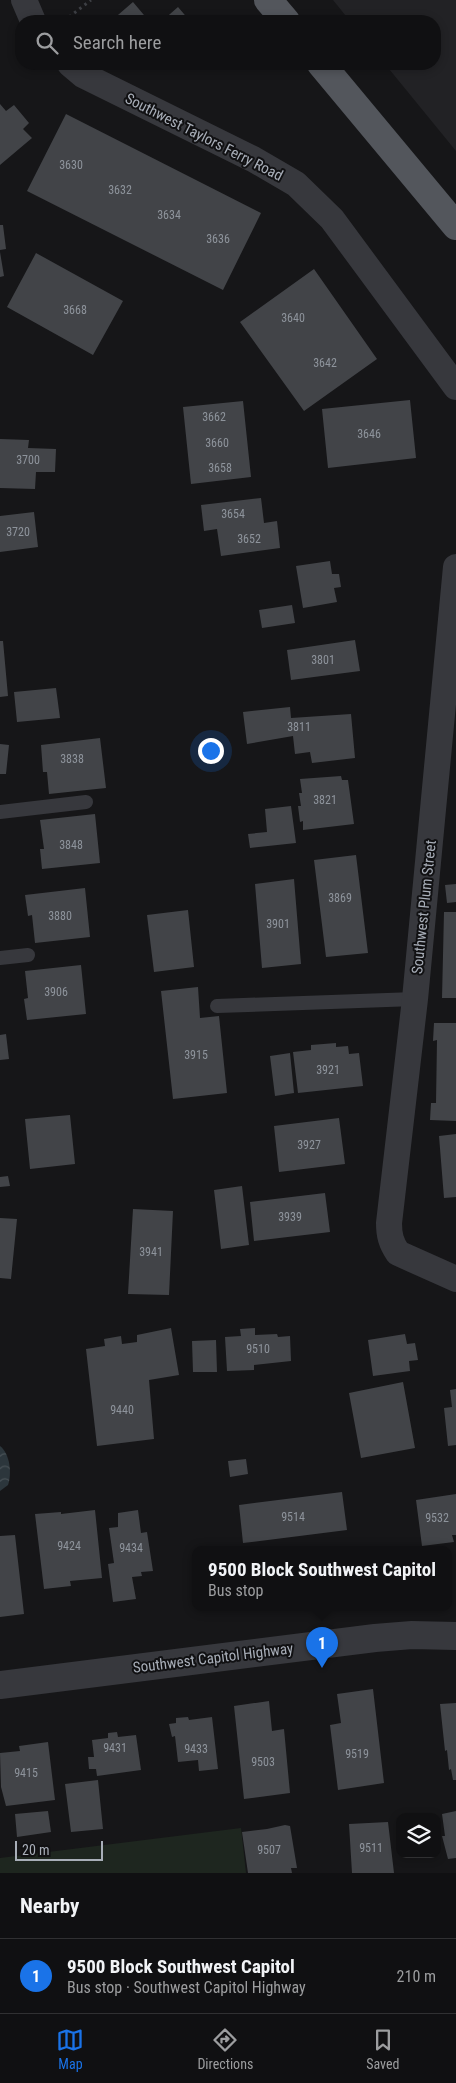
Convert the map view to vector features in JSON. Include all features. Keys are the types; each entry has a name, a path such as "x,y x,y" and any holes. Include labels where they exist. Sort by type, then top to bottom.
{"main road":[{"path":"268,0 281,15"},
{"path":"326,70 456,226"}],"street":[{"path":"24,0 30,15"},
{"name":"Southwest Taylors Ferry Road","path":"77,70 83,75 253,159 296,184 332,219 456,387"},
{"name":"Southwest Plum Street","path":"456,567 415,999 389,1223 389,1236 398,1253 456,1278"},
{"name":"Southwest Capitol Highway","path":"0,1686 375,1638 412,1635 456,1636"}],"lane":[{"path":"0,812 86,802"},
{"path":"0,958 28,955"},
{"path":"217,1006 415,999"}],"path":[{"path":"72,15 91,0"}],"shaded area":[{"path":"333,0 456,0 456,151 390,70 441,70 441,15 345,15"},
{"path":"241,1828 246,1873 0,1873 0,1858"}],"water":[{"path":"0,1446 6,1454 10,1469 8,1485 0,1491"}],"building":[{"path":"133,2 144,15 118,15"},
{"path":"178,7 185,15 169,15"},
{"path":"0,104 6,111 14,105 29,123 23,129 32,138 0,165"},
{"path":"66,114 261,213 223,290 27,191"},
{"path":"0,225 3,225 6,249 0,250"},
{"path":"0,252 4,276 0,277"},
{"path":"36,253 123,301 93,355 7,307"},
{"path":"314,269 377,359 304,411 240,322"},
{"path":"410,400 416,458 328,468 322,409"},
{"path":"243,401 251,477 191,484 183,407"},
{"path":"0,439 29,440 28,448 56,449 55,472 36,472 35,489 0,488"},
{"path":"261,498 264,523 277,521 280,548 221,556 217,529 204,531 201,505"},
{"path":"34,512 38,547 0,552 0,516"},
{"path":"330,561 332,574 339,574 341,587 334,588 337,602 303,608 296,566"},
{"path":"292,605 295,623 262,628 259,610"},
{"path":"355,640 360,671 291,680 287,650"},
{"path":"0,641 3,641 8,696 0,697"},
{"path":"56,688 60,718 17,722 14,692"},
{"path":"290,707 291,718 351,714 355,758 312,763 310,752 295,754 293,736 247,744 243,712"},
{"path":"100,738 106,788 49,794 47,772 43,772 41,745"},
{"path":"0,744 9,745 6,774 0,774"},
{"path":"341,776 342,780 348,780 354,824 303,830 303,821 300,822 298,806 301,806 299,793 302,793 300,779"},
{"path":"291,806 296,843 250,848 248,834 267,832 265,809"},
{"path":"95,814 100,863 42,869 40,849 44,849 40,820"},
{"path":"356,855 368,953 326,957 314,860"},
{"path":"294,879 301,964 262,968 255,884"},
{"path":"456,884 456,902 447,903 445,885"},
{"path":"85,888 90,937 35,943 32,915 28,916 25,895"},
{"path":"188,910 194,967 154,972 147,915"},
{"path":"444,912 456,912 456,998 442,998"},
{"path":"81,965 86,1014 27,1020 24,999 28,998 25,971"},
{"path":"198,987 200,1018 219,1016 227,1093 173,1099 161,991"},
{"path":"434,1023 456,1023 456,1121 430,1120 431,1103 436,1103 437,1040 433,1041"},
{"path":"6,1034 9,1059 0,1060 0,1035"},
{"path":"336,1043 336,1047 348,1046 349,1054 359,1053 363,1086 298,1093 293,1052 311,1050 311,1045"},
{"path":"290,1053 294,1093 275,1096 270,1056"},
{"path":"70,1115 75,1164 30,1169 25,1119"},
{"path":"339,1118 345,1164 279,1172 274,1126"},
{"path":"456,1134 456,1197 444,1198 439,1136"},
{"path":"8,1176 10,1186 0,1187 0,1177"},
{"path":"242,1186 249,1245 221,1249 214,1190"},
{"path":"325,1193 330,1232 254,1241 250,1202"},
{"path":"133,1209 173,1211 169,1295 128,1294"},
{"path":"0,1218 17,1219 11,1279 0,1278"},
{"path":"171,1328 179,1375 149,1380 154,1439 97,1446 86,1349 105,1346 104,1339 121,1336 122,1344 137,1342 137,1335"},
{"path":"255,1328 255,1335 277,1334 278,1337 290,1336 291,1361 254,1365 254,1370 227,1371 225,1337 241,1336 240,1329"},
{"path":"405,1334 407,1344 415,1343 418,1360 409,1361 410,1371 373,1376 368,1340"},
{"path":"216,1340 217,1372 193,1372 192,1341"},
{"path":"403,1382 415,1448 361,1458 349,1393"},
{"path":"456,1389 456,1445 448,1446 444,1408 452,1407 450,1390"},
{"path":"246,1459 248,1474 230,1477 228,1461"},
{"path":"342,1492 347,1530 243,1543 239,1505"},
{"path":"456,1494 456,1535 452,1535 454,1542 422,1546 416,1500"},
{"path":"95,1510 102,1578 70,1581 71,1586 44,1589 35,1514 61,1512 61,1514"},
{"path":"138,1510 141,1533 147,1532 153,1571 141,1572 142,1576 132,1577 136,1599 113,1602 108,1564 114,1563 109,1528 118,1527 118,1513"},
{"path":"15,1535 24,1614 0,1617 0,1536"},
{"path":"373,1689 384,1783 338,1790 330,1725 341,1723 337,1694"},
{"path":"269,1701 272,1731 284,1729 290,1793 244,1799 234,1706"},
{"path":"456,1703 456,1780 453,1780 451,1769 449,1770 447,1750 445,1751 440,1704"},
{"path":"188,1717 189,1720 212,1717 218,1769 199,1771 198,1760 178,1762 175,1736 172,1737 169,1724 176,1723 176,1718"},
{"path":"117,1732 118,1737 136,1735 141,1770 97,1776 96,1769 89,1769 88,1757 94,1757 92,1740 108,1738 108,1733"},
{"path":"48,1742 55,1800 6,1806 1,1787 0,1753 20,1751 19,1746"},
{"path":"98,1780 103,1829 71,1832 65,1784"},
{"path":"48,1811 51,1832 17,1837 15,1814"},
{"path":"456,1811 456,1858 448,1859 442,1836 445,1836 442,1814"},
{"path":"388,1822 394,1873 352,1873 349,1824"},
{"path":"285,1825 290,1826 297,1868 291,1868 292,1873 248,1873 242,1832"}],"place":[{"name":"9500 Block Southwest Capitol","path":"322,1668"}]}
